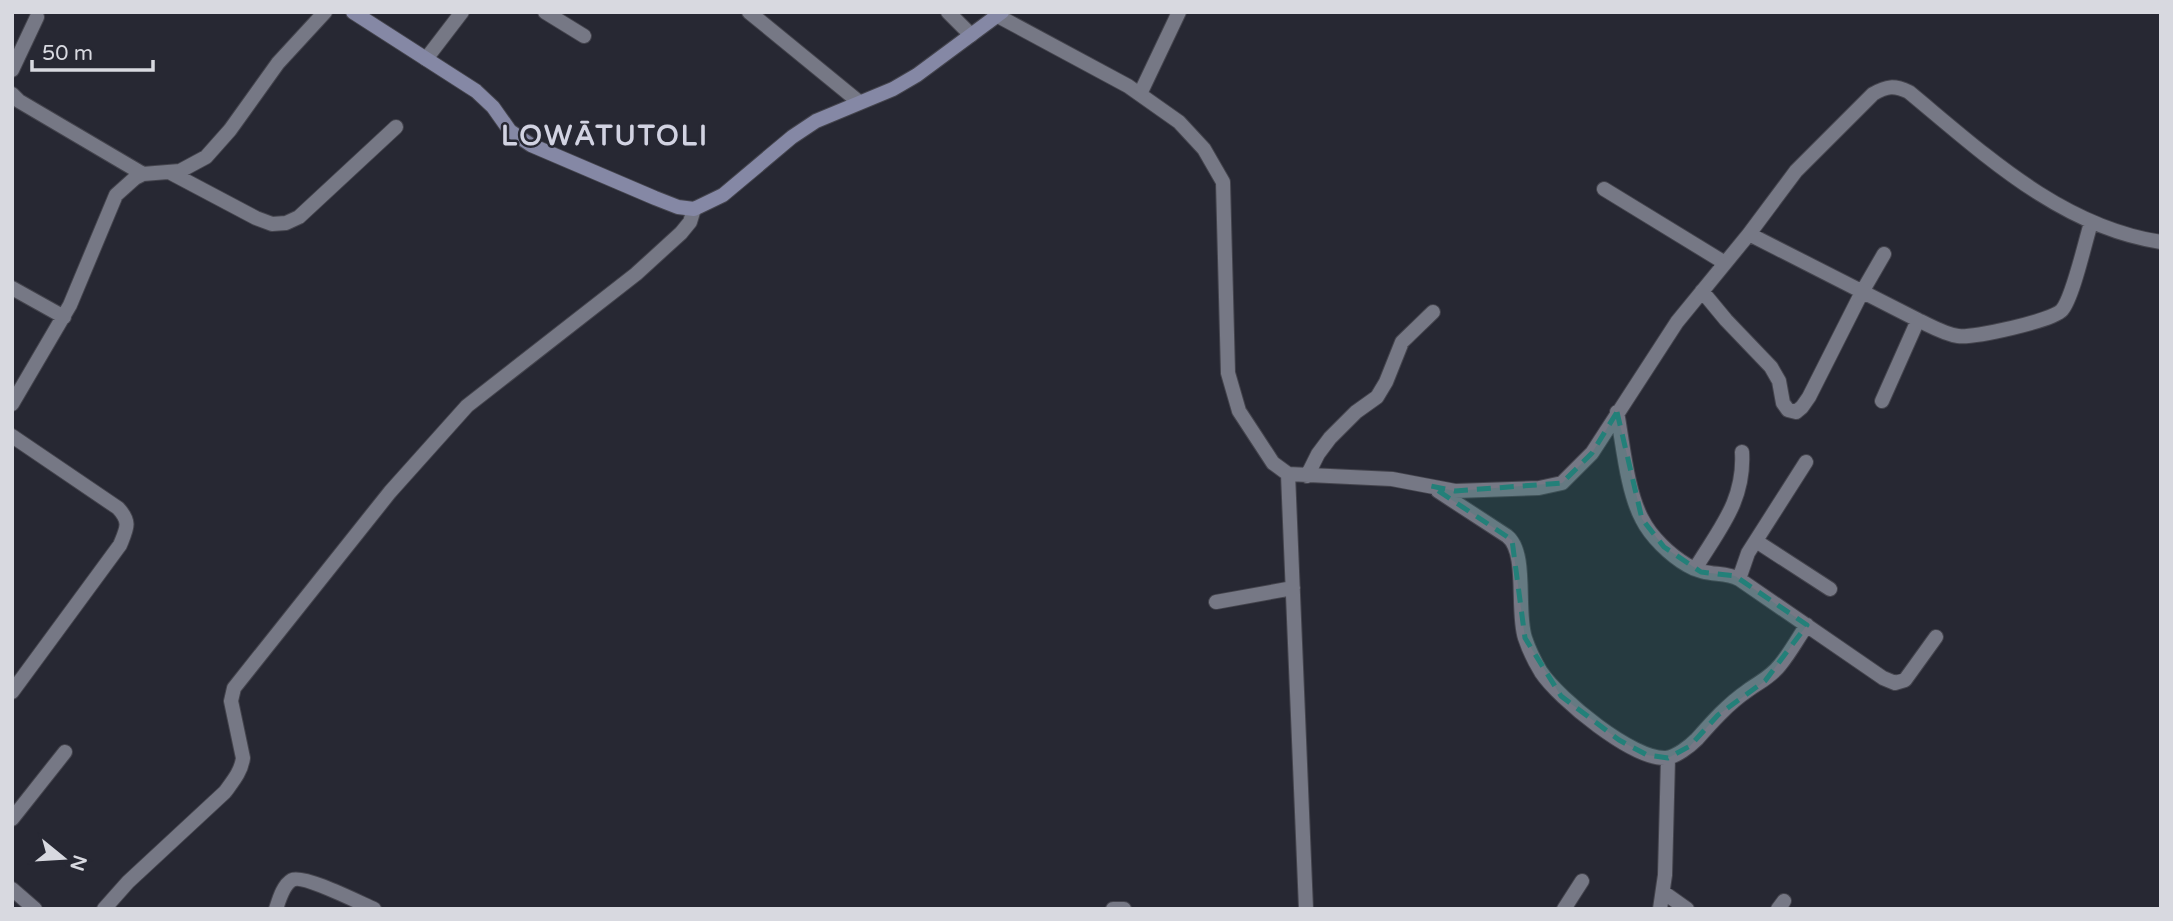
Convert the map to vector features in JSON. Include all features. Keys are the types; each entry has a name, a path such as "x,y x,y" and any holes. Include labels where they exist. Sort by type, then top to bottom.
{"street":[{"path":"12,404 64,317 116,195 143,174 171,173 194,165 206,157 230,130 278,63 325,12"},
{"path":"353,12 476,91 493,107 510,131 531,145 654,198 678,207 694,209 723,195 792,137 816,121 893,89 917,75 1000,14 1128,86 1179,122 1205,149 1223,182 1228,373 1239,411 1273,463 1288,474 1392,479 1455,491 1539,488 1562,483 1592,453 1677,322 1796,171 1873,94 1884,87 1895,86 1909,92 1990,159 2040,194 2091,223 2138,239 2161,242"},
{"path":"426,60 462,12"},
{"path":"545,12 584,36"},
{"path":"749,12 859,102"},
{"path":"948,12 971,35"},
{"path":"1140,94 1179,12"},
{"path":"12,70 37,17"},
{"path":"12,94 19,101 143,174"},
{"path":"171,173 256,218 272,224 286,223 299,217 396,127"},
{"path":"1604,189 1725,262"},
{"path":"104,909 128,882 225,792 237,776 243,758 231,701 234,688 390,492 467,406 636,274 681,233 690,222 694,209"},
{"path":"1749,234 1918,320 1961,337 2056,315 2067,302 2091,223"},
{"path":"1702,291 1771,367 1779,382 1783,403 1788,410 1796,412 1809,397 1884,254"},
{"path":"12,288 64,317"},
{"path":"1307,476 1330,438 1356,412 1377,397 1402,342 1433,312"},
{"path":"1882,401 1918,320"},
{"path":"1617,412 1634,498 1642,519 1664,547 1695,569 1740,579 1895,683 1905,680 1936,638"},
{"path":"12,436 118,508 126,517 127,528 120,545 12,692"},
{"path":"1695,569 1735,504 1743,472 1742,452"},
{"path":"1740,579 1744,562 1806,462"},
{"path":"1288,474 1306,908"},
{"path":"1431,486 1507,536 1515,545 1525,638 1542,672 1561,696 1619,740 1647,755 1668,758 1690,746 1718,715 1746,691 1765,681 1780,665 1807,625"},
{"path":"1756,541 1830,589"},
{"path":"1216,602 1293,588"},
{"path":"12,819 65,751"},
{"path":"1660,909 1665,875 1668,758"},
{"path":"276,909 289,882 296,878 374,909"},
{"path":"1564,909 1582,881"},
{"path":"12,889 35,909"},
{"path":"1663,892 1687,909"},
{"path":"1113,909 1124,909"}],"highlighted area":[{"path":"1617,412 1642,519 1664,547 1701,572 1735,576 1807,625 1765,681 1718,715 1690,746 1668,758 1647,755 1619,740 1561,696 1525,638 1512,540 1431,486 1455,491 1562,483 1592,453"}],"district":[{"name":"LOWĀTUTOLI","path":"605,135"}]}
